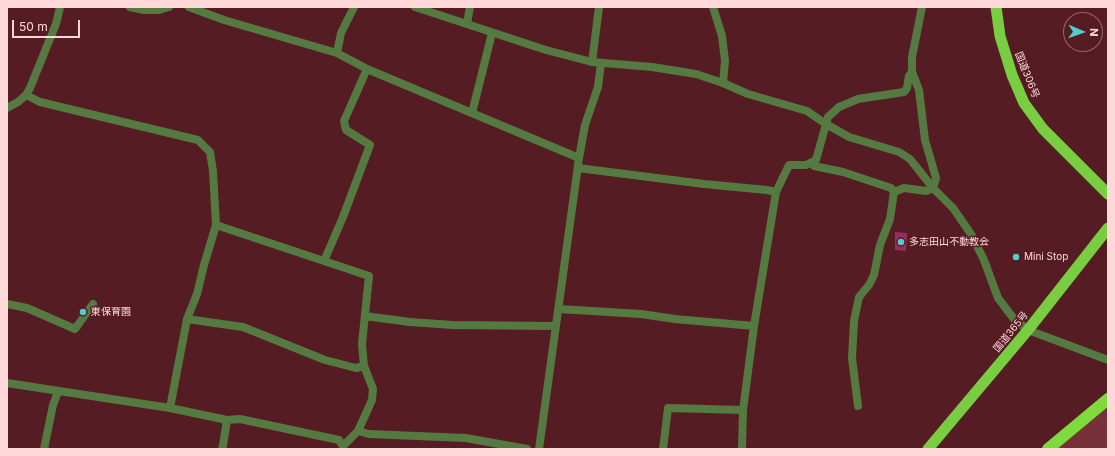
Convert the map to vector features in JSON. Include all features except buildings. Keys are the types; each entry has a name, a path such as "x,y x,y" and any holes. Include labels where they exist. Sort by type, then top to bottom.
{"highway":[{"name":"国道306号","path":"996,7 1000,36 1012,74 1024,103 1043,129 1108,194"},
{"name":"国道365号","path":"928,449 1028,330 1108,228"},
{"path":"1048,449 1108,399"}],"street":[{"path":"7,108 18,102 26,95 56,24 60,7"},
{"path":"130,7 144,10 159,10 169,7"},
{"path":"189,7 224,20 337,53 367,69 579,158"},
{"path":"337,53 342,33 354,7"},
{"path":"415,7 546,50 592,62 627,64 696,74 723,83 748,94 807,111 826,124 850,137 899,152 910,159 933,188 953,208 971,234 984,260 998,298 1014,320 1028,330 1108,360"},
{"path":"467,24 470,7"},
{"path":"592,62 599,7"},
{"path":"713,7 722,36 725,62 723,83"},
{"path":"922,7 912,57 912,72 919,90 925,140 936,178 933,188"},
{"path":"472,113 492,33"},
{"path":"539,449 579,158 585,125 598,87 601,63"},
{"path":"324,261 343,217 370,145 346,130 344,121 367,69"},
{"path":"742,449 743,410 754,326 776,192 789,165 806,165 816,160 828,117 840,107 858,99 904,92 907,88 909,76 912,72"},
{"path":"26,95 40,102 198,140 210,152 213,171 216,225 197,294 187,319 170,408"},
{"path":"812,162 814,166 843,172 891,188 894,192"},
{"path":"578,168 776,192"},
{"path":"894,192 904,188 926,191 933,188"},
{"path":"858,406 852,358 854,320 859,297 870,285 874,275 880,245 890,219 894,192"},
{"path":"7,383 170,408 227,420 240,419 339,440 343,447 358,431 372,400 373,389 364,366 362,344 369,276 216,225"},
{"path":"7,304 27,308 75,330 93,304"},
{"path":"559,309 641,314 754,326"},
{"path":"365,316 453,326 556,326"},
{"path":"187,319 243,328 325,360 356,368 364,366"},
{"path":"44,449 53,405 58,392"},
{"path":"662,449 668,408 743,410"},
{"path":"222,449 227,420"},
{"path":"358,431 369,434 466,438 527,449"}],"shaded area":[{"path":"1108,405 1108,449 1057,449 1064,439"}],"place":[{"name":"多志田山不動教会","path":"901,242"},
{"name":"Mini Stop","path":"1016,257"},
{"name":"東保育園","path":"83,312"}]}
